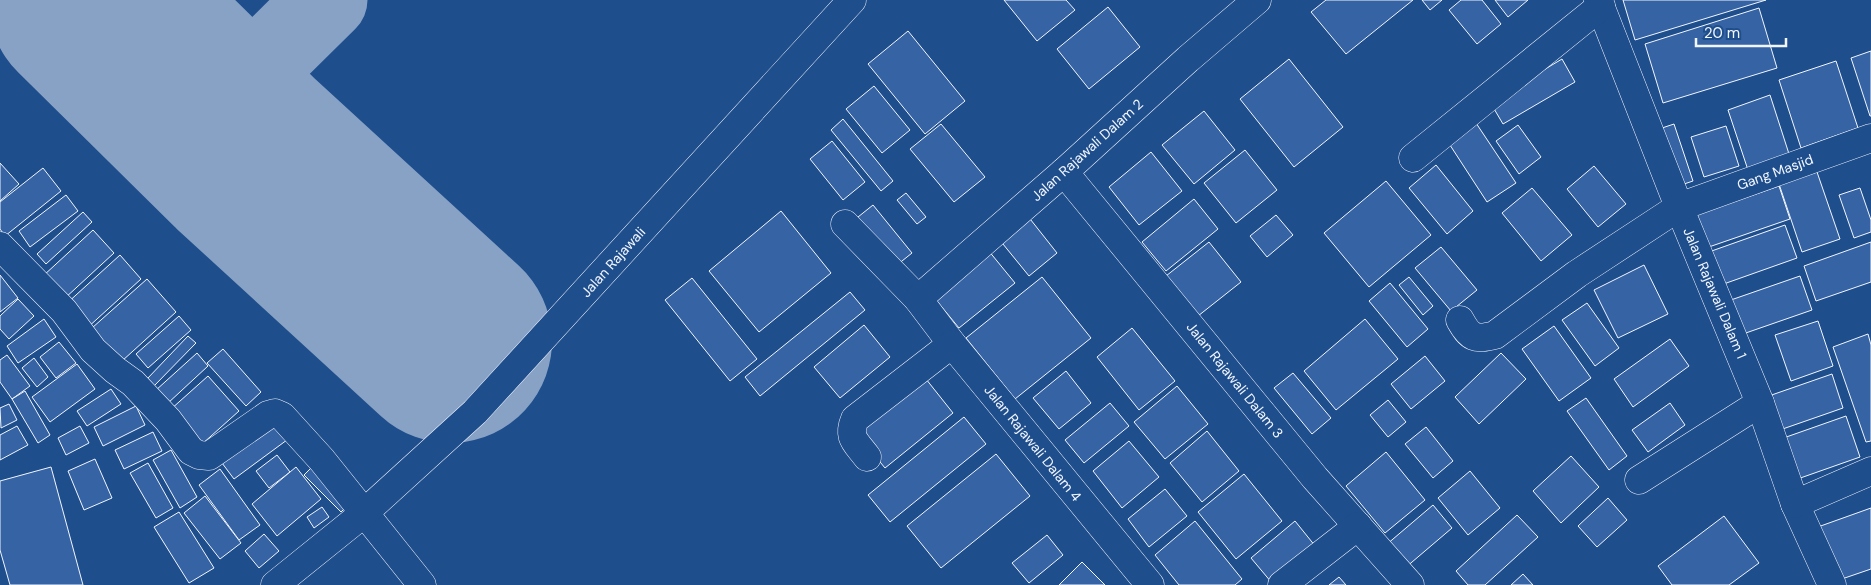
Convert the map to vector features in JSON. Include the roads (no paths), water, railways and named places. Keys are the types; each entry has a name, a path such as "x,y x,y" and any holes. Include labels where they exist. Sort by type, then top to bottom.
{"street":[{"name":"Jalan Rajawali","path":"288,581 330,540 363,514 475,412 852,0"},
{"name":"Jalan Rajawali Dalam 2","path":"918,299 1257,0"},
{"path":"1413,158 1600,3"},
{"name":"Jalan Rajawali Dalam 1","path":"1600,3 1679,207 1760,403 1795,504 1832,585"},
{"name":"Gang Masjid","path":"1460,320 1467,332 1472,336 1480,338 1495,335 1576,274 1679,207 1871,138"},
{"name":"Jalan Rajawali Dalam 3","path":"1064,172 1315,478 1410,585"},
{"name":"Jalan Rajawali Dalam 4","path":"845,224 918,299 952,344 1150,585"},
{"path":"0,246 64,311 93,350 133,383 168,420 192,452 210,456 268,415 275,413 282,416 322,460 363,514 422,585"},
{"path":"867,456 852,438 851,429 855,419 952,344"},
{"path":"1639,480 1760,403"},
{"path":"1795,504 1871,471"},
{"path":"1282,585 1358,526"}]}
